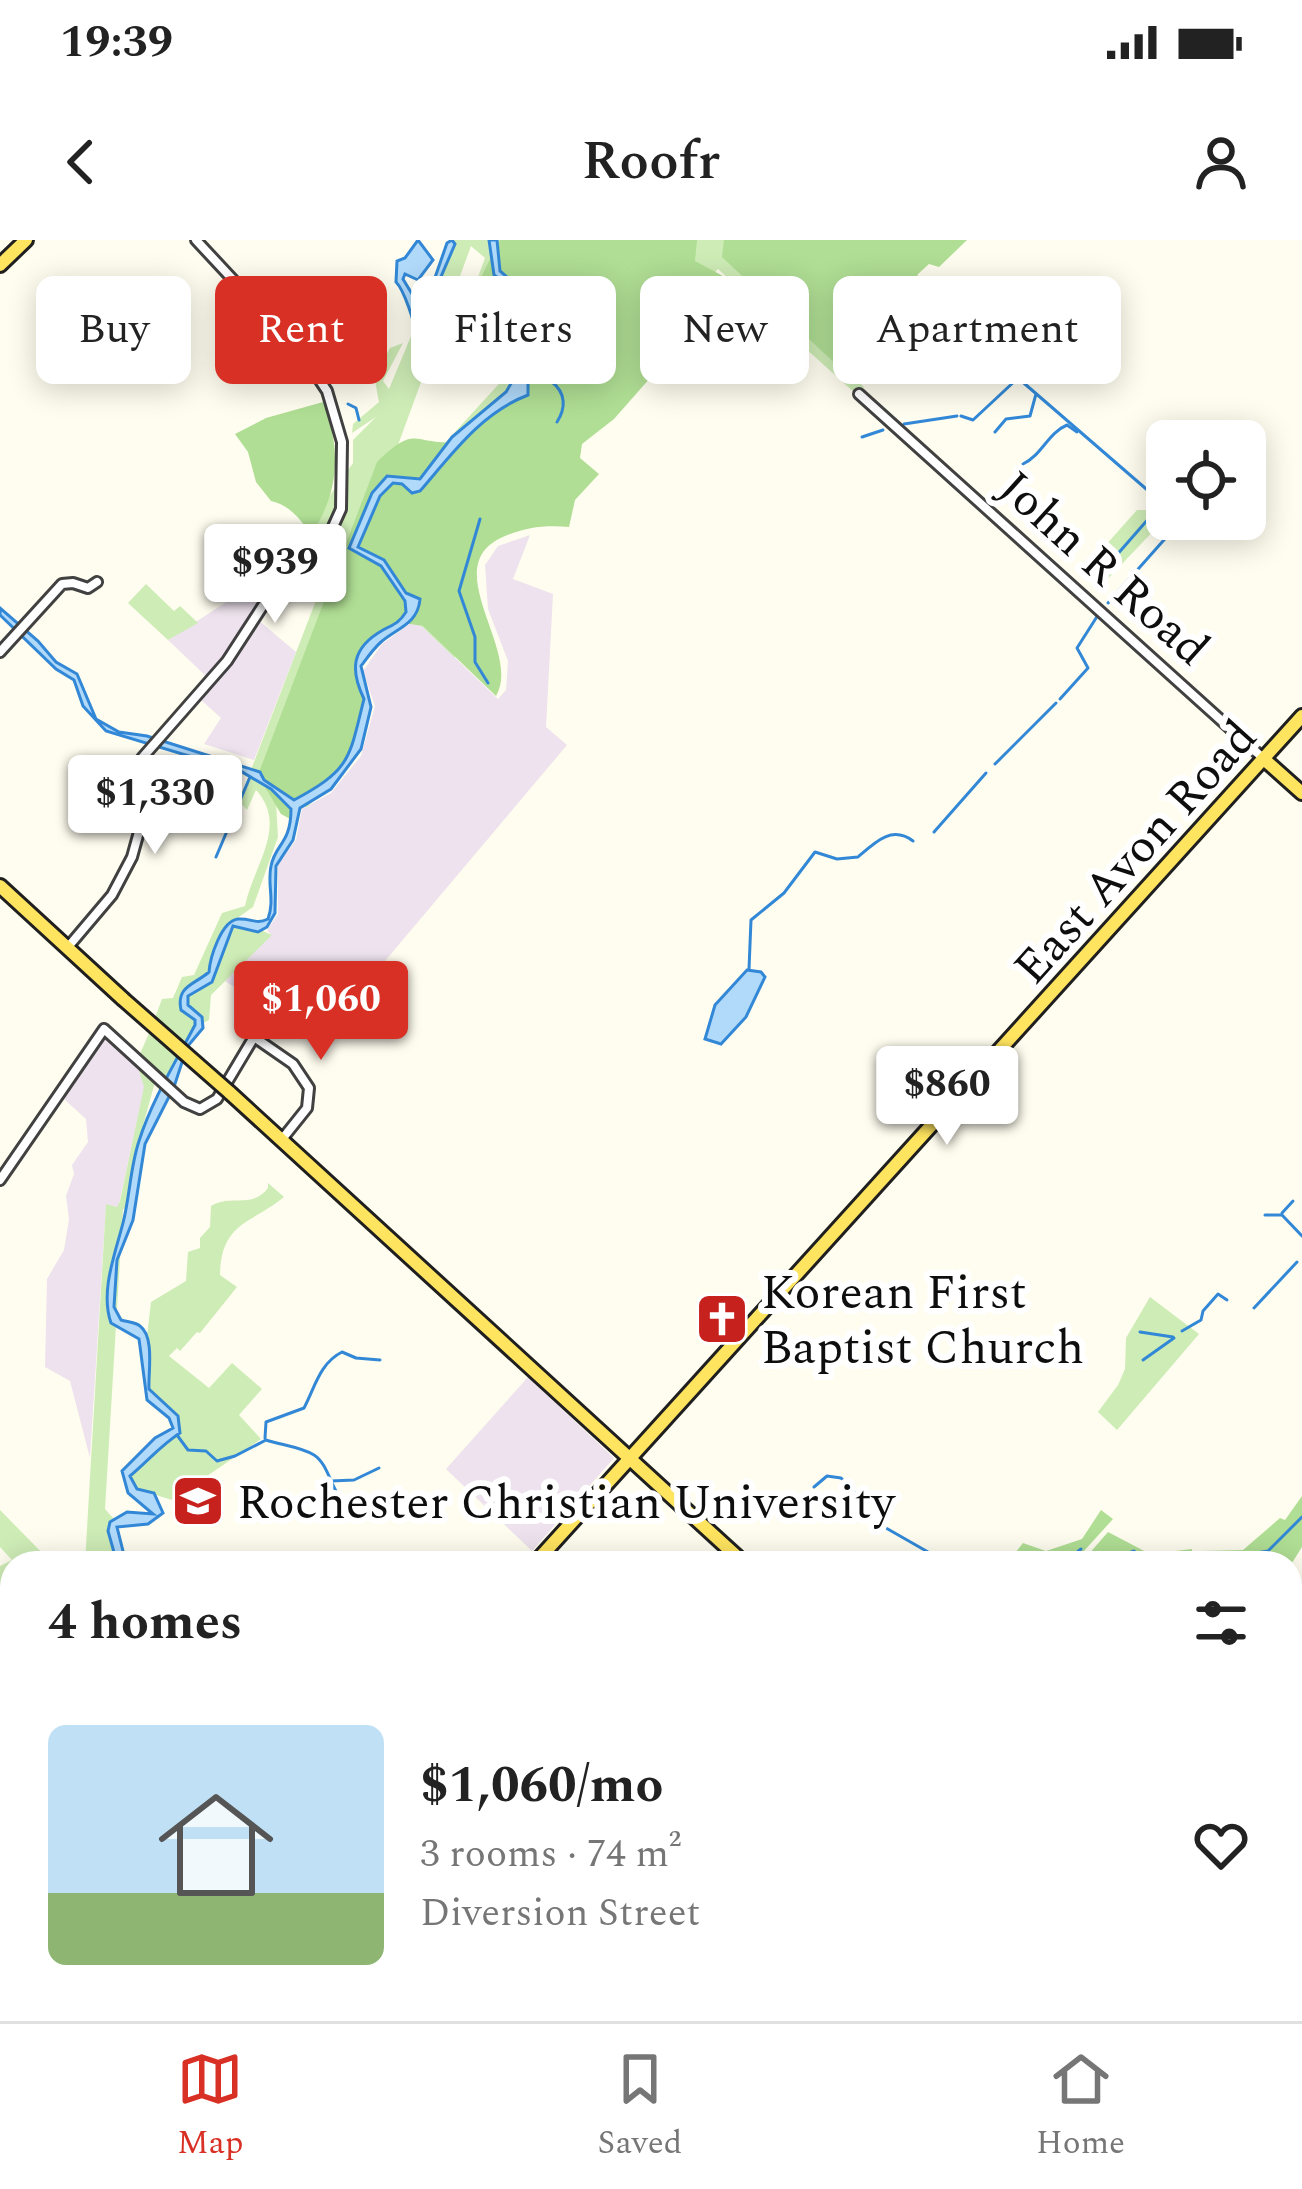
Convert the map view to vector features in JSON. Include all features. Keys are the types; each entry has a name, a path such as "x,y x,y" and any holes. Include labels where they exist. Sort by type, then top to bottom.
{"main road":[{"path":"3,263 26,240"},
{"name":"East Avon Road","path":"546,1551 1302,716"},
{"name":"John R Road","path":"1265,760 1302,793"},
{"path":"0,886 283,1138 731,1551"}],"street":[{"path":"67,948 112,895 132,857 142,821 135,784 142,758 227,661 265,604 321,548 337,522 342,498 344,453 333,405 303,355 196,240"},
{"name":"John R Road","path":"860,394 1265,760"},
{"path":"0,652 62,584 88,588 97,582"},
{"path":"0,1180 104,1029 194,1108 213,1104 254,1037 292,1064 308,1085 307,1108 283,1138"}],"shaded area":[{"path":"530,535 513,579 553,594 546,727 567,745 315,1044 263,1012 265,1007 225,981 271,935 267,930 278,914 278,864 296,840 302,809 331,793 361,756 375,706 363,671 382,644 411,623 422,626 498,699 506,690 508,661 488,609 485,565 498,546"},
{"path":"307,539 317,548 260,605 232,651 208,678 168,640 254,584"},
{"path":"257,619 296,652 254,760 204,744 221,718 200,699"},
{"path":"103,1035 138,1067 145,1085 119,1204 106,1205 90,1458 70,1381 45,1367 47,1279 64,1250 72,1165 88,1142 86,1119 64,1099"},
{"path":"528,1377 614,1458 532,1551 446,1469"}],"green space":[{"path":"451,240 949,240 914,276 833,276 833,373 809,351 809,276 726,276 718,269 712,276 640,276 640,359 446,583 455,658 352,559 297,695 368,695 320,795 307,807 276,802 278,837 253,907 236,919 272,935 211,995 209,1020 196,1027 170,1084 140,1054 149,1033 157,1040 160,1030 153,1023 162,999 173,998 182,977 194,975 222,913 245,906 266,846 269,818 256,790 247,810 239,801 338,543 315,545 303,533 353,463 353,440 376,417 352,433 353,424 379,402 376,384 389,389 411,336 411,384 420,384 398,445 444,444 499,384 616,384 616,276 478,276 485,258 471,246 460,276 436,276"},
{"path":"500,240 697,240 695,261 723,276 640,276 640,384 645,384 614,419 582,444 580,458 599,474 575,500 569,527 521,531 485,549 477,567 478,587 499,656 496,696 423,626 404,623 362,662 363,716 352,752 342,769 304,803 294,821 281,814 258,775 377,462 408,439 455,442 515,384 616,384 616,276 483,274"},
{"path":"724,240 967,240 939,267 929,264 917,276 833,276 833,362 809,339 809,276 742,276 722,257"},
{"path":"403,343 387,373 387,353"},
{"path":"845,384 864,387 857,395"},
{"path":"323,402 333,437 335,471 327,503 311,535 256,482 248,452 235,434 266,418"},
{"path":"1137,510 1146,510 1146,539 1099,588 1080,572 1085,561 1096,556"},
{"path":"146,584 174,611 180,606 198,623 168,640 128,603"},
{"path":"138,1067 155,1082 128,1208 123,1209 105,1509 114,1519 110,1522 115,1551 86,1551 106,1204 117,1207 120,1201 144,1087"},
{"path":"268,1183 284,1197 240,1226 226,1244 220,1275 237,1287 200,1333 169,1356 209,1388 232,1363 262,1389 239,1415 261,1439 172,1500 137,1489 130,1476 180,1433 178,1416 149,1389 151,1302 186,1281 188,1252 200,1248 200,1238 210,1227 211,1206 255,1198"},
{"path":"1150,1297 1199,1334 1117,1430 1098,1412 1118,1385 1125,1369 1126,1338"},
{"path":"1302,1496 1299,1551 1202,1551 1243,1550 1280,1518 1285,1520"},
{"path":"0,1510 40,1551 4,1551"},
{"path":"1101,1510 1113,1519 1084,1551 1046,1551 1082,1539"},
{"path":"1108,1532 1144,1551 1091,1551"},
{"path":"1023,1543 1046,1551 1017,1551"}],"water":[{"path":"418,240 433,260 421,276 405,274 403,279 411,292 411,315 396,282 397,261"},
{"path":"489,240 497,240 500,271 506,276 495,276"},
{"path":"447,243 455,244 441,276 436,276"},
{"path":"511,384 528,384 528,395 482,424 420,491 412,493 393,483 380,496 358,547 384,560 406,593 420,599 418,607 411,620 381,642 361,666 371,707 361,749 331,789 300,808 293,840 276,866 275,913 267,927 258,932 233,926 212,982 188,996 188,1005 202,1017 203,1028 187,1047 174,1087 145,1144 133,1220 117,1260 114,1307 121,1320 145,1331 149,1389 178,1416 180,1433 130,1476 137,1489 154,1493 163,1513 148,1524 117,1527 123,1551 114,1551 110,1522 127,1512 153,1514 128,1493 122,1471 155,1438 173,1428 169,1418 147,1400 139,1339 111,1323 108,1311 110,1273 136,1151 157,1096 195,1025 181,1010 181,996 209,972 226,926 238,919 268,919 271,866 286,837 291,809 271,789 242,772 106,731 83,706 74,680 56,669 0,615 0,608 56,662 77,674 96,719 119,732 147,736 260,772 264,780 294,800 327,779 345,760 364,699 355,669 359,652 406,612 405,601 381,566 349,548 372,493 387,476 420,479 452,437"},
{"path":"747,970 765,977 746,1017 721,1044 705,1039 715,1005"}],"waterway":[{"path":"554,384 563,406 557,422"},
{"path":"961,416 973,420 1012,384"},
{"path":"1025,384 1146,489"},
{"path":"995,432 1006,419 1030,416 1036,394"},
{"path":"348,404 356,408 359,420"},
{"path":"904,424 957,416"},
{"path":"1023,464 1060,429 1067,425 1077,432"},
{"path":"862,437 883,430"},
{"path":"480,519 459,591 475,637 475,662 488,683"},
{"path":"1094,581 1146,522"},
{"path":"1108,603 1164,540"},
{"path":"1103,574 1106,589"},
{"path":"1060,699 1088,668 1077,648 1098,615"},
{"path":"995,764 1056,703"},
{"path":"934,832 986,773"},
{"path":"216,857 250,777"},
{"path":"749,969 751,920 784,893 815,852 837,859 858,857 891,835 913,841"},
{"path":"1282,1213 1293,1201"},
{"path":"1265,1215 1282,1215 1302,1236"},
{"path":"1254,1308 1297,1262"},
{"path":"1182,1331 1201,1320 1218,1294 1227,1300"},
{"path":"1140,1332 1173,1337"},
{"path":"1143,1360 1174,1338"},
{"path":"265,1438 266,1422 304,1408 328,1362 342,1352 380,1360"},
{"path":"177,1435 188,1450 206,1451 217,1461 266,1440 309,1452 320,1460 339,1497 352,1510"},
{"path":"331,1481 354,1480 379,1468"},
{"path":"814,1487 827,1476 841,1478 886,1528 926,1551"},
{"path":"1268,1551 1302,1517"}],"place":[{"name":"Korean First Baptist Church","path":"722,1319"},
{"name":"Rochester Christian University","path":"198,1501"}]}
